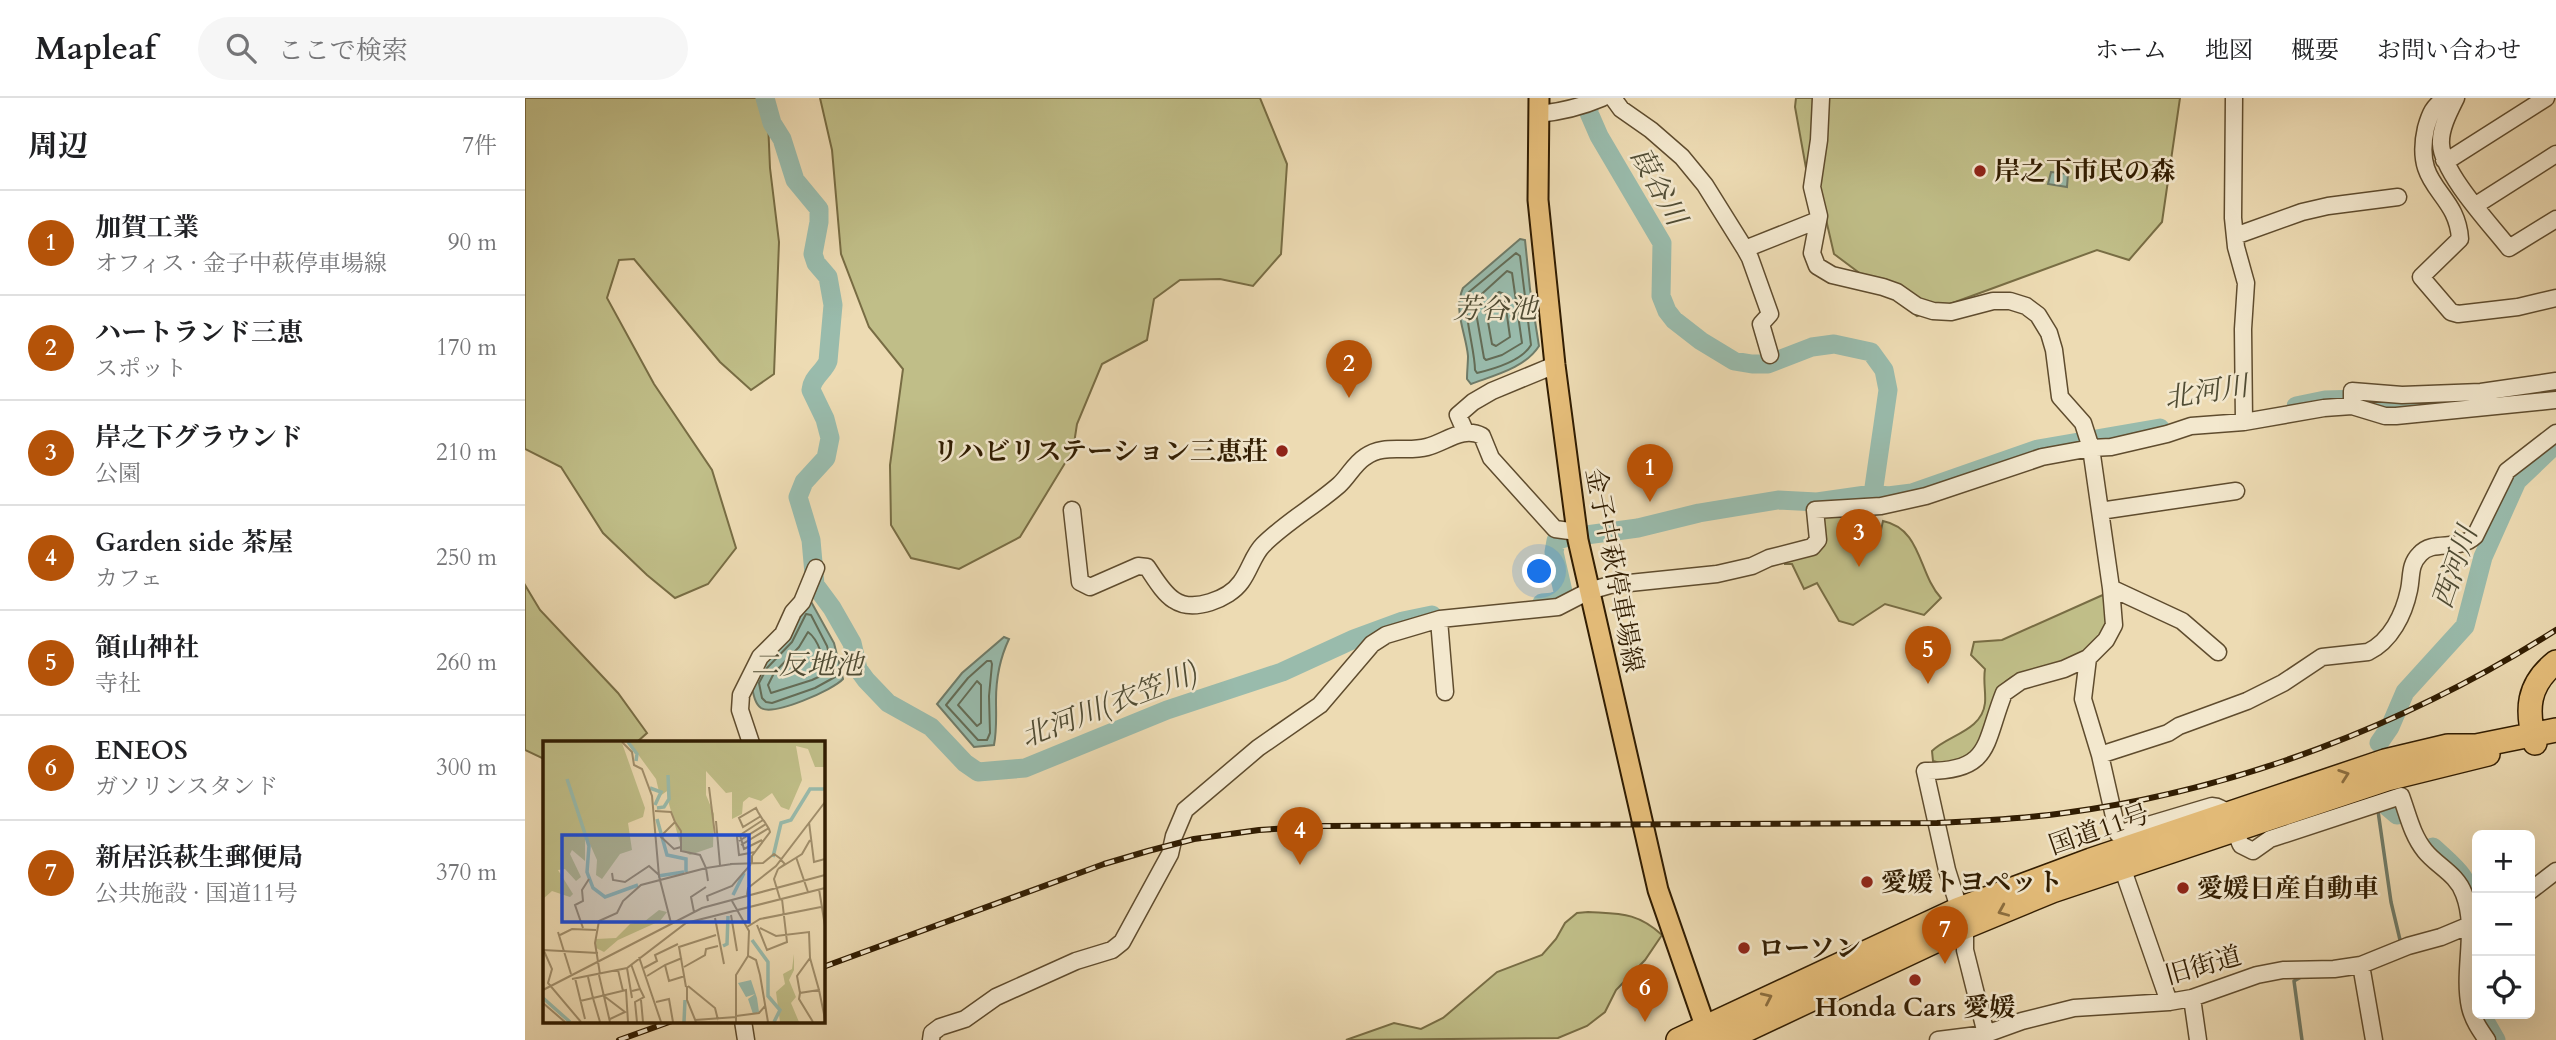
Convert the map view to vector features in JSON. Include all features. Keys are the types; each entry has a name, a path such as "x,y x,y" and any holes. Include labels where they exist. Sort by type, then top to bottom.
{"highway":[{"path":"2541,738 2528,714 2531,696 2538,681 2556,662"},
{"name":"国道11号","path":"1725,1040 1962,918 2122,867 2385,761 2448,746 2476,746 2541,738 2556,730"},
{"name":"国道11号","path":"1678,1040 1707,1034 2091,860 2232,823"}],"main road":[{"name":"金子中萩停車場線","path":"1539,106 1538,200 1555,365 1577,535 1658,890 1707,1034"}],"street":[{"path":"1821,98 1819,140 1812,187 1818,220 1812,253 1817,266 1824,272 1883,286 1933,312 1951,312 1993,301 2010,301 2026,306 2038,315 2049,333 2060,397 2083,423 2090,442 2114,625 2106,639 2088,658 2064,669 2011,686 2004,693 1983,751 1971,763 1951,771 1925,771 1947,870 1962,918 1965,950 1986,1034"},
{"path":"2234,98 2235,236 2246,284 2243,329 2244,417"},
{"path":"2446,98 2436,104 2430,114 2422,148 2424,166 2431,183 2450,205 2459,229 2459,239 2421,277 2451,312 2458,314 2518,307 2556,298"},
{"path":"2456,98 2445,122 2441,144 2444,160 2453,176 2509,248 2556,219"},
{"path":"2444,160 2450,159 2546,98"},
{"path":"1539,106 1558,112 1600,100 1621,109 1682,157 1705,185 1750,258 1770,314 1761,324 1770,355"},
{"path":"2476,205 2556,155"},
{"path":"2235,236 2302,212 2398,197"},
{"path":"1745,249 1818,220"},
{"path":"1465,431 1458,415 1472,401 1555,365"},
{"path":"931,1040 932,1033 940,1027 965,1019 996,997 1076,961 1112,950 1122,942 1170,854 1185,810 1258,748 1320,705 1372,644 1398,631 1439,620 1558,607 1589,591 1635,581 1717,574 1752,566 1769,558 1812,547 1818,541 1815,510 1892,504 1926,496 2090,442 2111,447 2191,426 2324,408 2379,392 2402,395 2481,391 2556,381"},
{"path":"2352,400 2385,416 2556,400"},
{"path":"1072,510 1080,582 1090,587 1138,566 1147,567 1176,602 1190,605 1206,603 1221,598 1240,583 1262,546 1301,512 1339,485 1362,458 1388,448 1420,449 1439,444 1465,431 1474,431 1482,436 1491,458 1555,529 1577,535"},
{"path":"2100,755 2168,733 2179,726 2247,701 2322,657 2374,649 2393,630 2401,617 2409,592 2410,569 2422,551 2432,546 2451,546 2469,541 2475,536 2507,471 2556,433"},
{"path":"2100,511 2235,491"},
{"path":"750,741 740,710 741,695 760,657 783,634 793,612 802,602 814,574"},
{"path":"2111,588 2182,621 2218,652"},
{"path":"1439,620 1445,691"},
{"path":"2088,658 2083,699 2100,755 2118,834 2217,806 2232,823 2241,845 2253,851 2270,839 2401,796 2416,837 2425,852 2453,875 2465,894 2472,924 2470,1006 2476,1023 2487,1040"},
{"path":"2122,867 2169,1002"},
{"path":"2535,887 2556,871"},
{"name":"旧街道","path":"1938,1040 1986,1034 2022,1021 2074,1008 2192,998 2257,975 2283,970 2362,970 2401,948 2441,937 2472,924"},
{"path":"2362,970 2374,1040"},
{"path":"2192,998 2198,1040"}],"shaded area":[{"path":"525,98 767,98 770,168 779,242 774,374 751,390 720,362 634,259 619,260 607,298 654,384 712,470 736,548 708,584 675,598 603,533 561,467 525,449"},
{"path":"820,98 1260,98 1287,164 1281,254 1253,286 1220,279 1180,280 1154,299 1147,340 1102,364 1077,424 1073,450 1020,537 959,569 911,558 891,525 890,465 903,369 869,327 841,254 832,150"},
{"name":"岸之下市民の森","path":"1796,98 2180,98 2162,222 2129,260 2097,250 1917,316 1834,254 1815,172 1806,168 1795,107"},
{"path":"1874,512 1875,529 1881,530 1883,521 1905,533 1941,598 1924,615 1885,604 1853,625 1839,621 1817,583 1804,589 1792,564 1785,564 1785,559 1816,550 1821,515"},
{"path":"525,585 540,610 618,693 647,733 638,741 543,741 543,759 525,750"},
{"path":"2105,594 2109,609 2104,633 2078,659 2012,677 2005,682 1985,734 1973,752 1956,763 1933,761 1932,751 1971,726 1983,712 1985,669 1971,655 1974,642 2002,640"},
{"path":"1577,913 1636,918 1662,935 1645,960 1616,990 1605,1012 1587,1026 1558,1038 1346,1040 1394,1023 1421,1029 1443,1018 1497,972 1542,955 1565,923"}],"water":[{"path":"2051,172 2068,174 2067,187 2048,184"},
{"name":"芳谷池","path":"1520,239 1525,240 1539,346 1518,365 1471,384 1467,379 1468,356 1459,305 1463,288"},
{"name":"二反地池","path":"809,598 834,643 843,679 803,701 768,710 761,708 755,700 751,683"},
{"path":"1004,637 1009,639 998,676 994,745 974,747 937,704 962,673"}],"waterway":[{"name":"北河川(衣笠川)","path":"765,98 795,180 819,209 813,254 816,263 828,277 833,305 828,361 811,390 825,419 830,438 826,458 804,482 798,497 811,540 815,585 852,643 858,669 866,680 888,703 931,727 965,763 978,772 1025,768 1167,710 1282,672 1354,639 1403,621 1432,615"},
{"name":"葭谷川","path":"1589,98 1589,113 1599,136 1662,243 1661,296 1674,320 1701,341 1734,361 1768,364 1812,347 1834,344 1871,352 1884,370 1888,390 1873,494"},
{"name":"北河川","path":"2296,406 2325,400 2362,399 2421,405 2470,398 2551,393"},
{"name":"北河川(衣笠川)","path":"1542,603 1554,602 1564,596 1554,552 1556,541 1564,538 1638,528 1699,513 1778,500 1817,502 1873,494 1888,496 1912,493 2038,449 2160,428"},
{"name":"西河川","path":"2379,743 2390,727 2405,692 2465,626 2483,557 2517,481 2556,444"},
{"path":"840,663 855,660"},
{"name":"西河川","path":"2377,798 2397,815"},
{"path":"2378,811 2391,902 2401,944"},
{"name":"西河川","path":"2433,847 2461,874 2472,903"},
{"path":"2301,977 2294,981 2302,1040"},
{"name":"西河川","path":"2484,1019 2496,1040"}],"railway":[{"path":"824,967 1104,864 1194,839 1259,830 1324,826 1937,823 2032,817 2129,802 2257,770 2320,748 2441,695 2556,630"},
{"path":"619,1040 666,1023"}],"place":[{"name":"岸之下市民の森","path":"1980,171"},
{"name":"ハートランド三恵","path":"1349,398"},
{"name":"リハビリステーション三恵荘","path":"1282,451"},
{"name":"加賀工業","path":"1650,502"},
{"name":"岸之下グラウンド","path":"1859,567"},
{"name":"領山神社","path":"1928,684"},
{"name":"Garden side 茶屋","path":"1300,865"},
{"name":"愛媛トヨペット","path":"1867,882"},
{"name":"愛媛日産自動車","path":"2183,888"},
{"name":"ローソン","path":"1744,948"},
{"name":"新居浜萩生郵便局","path":"1945,964"},
{"name":"Honda Cars 愛媛","path":"1915,980"},
{"name":"ENEOS","path":"1645,1022"}]}
